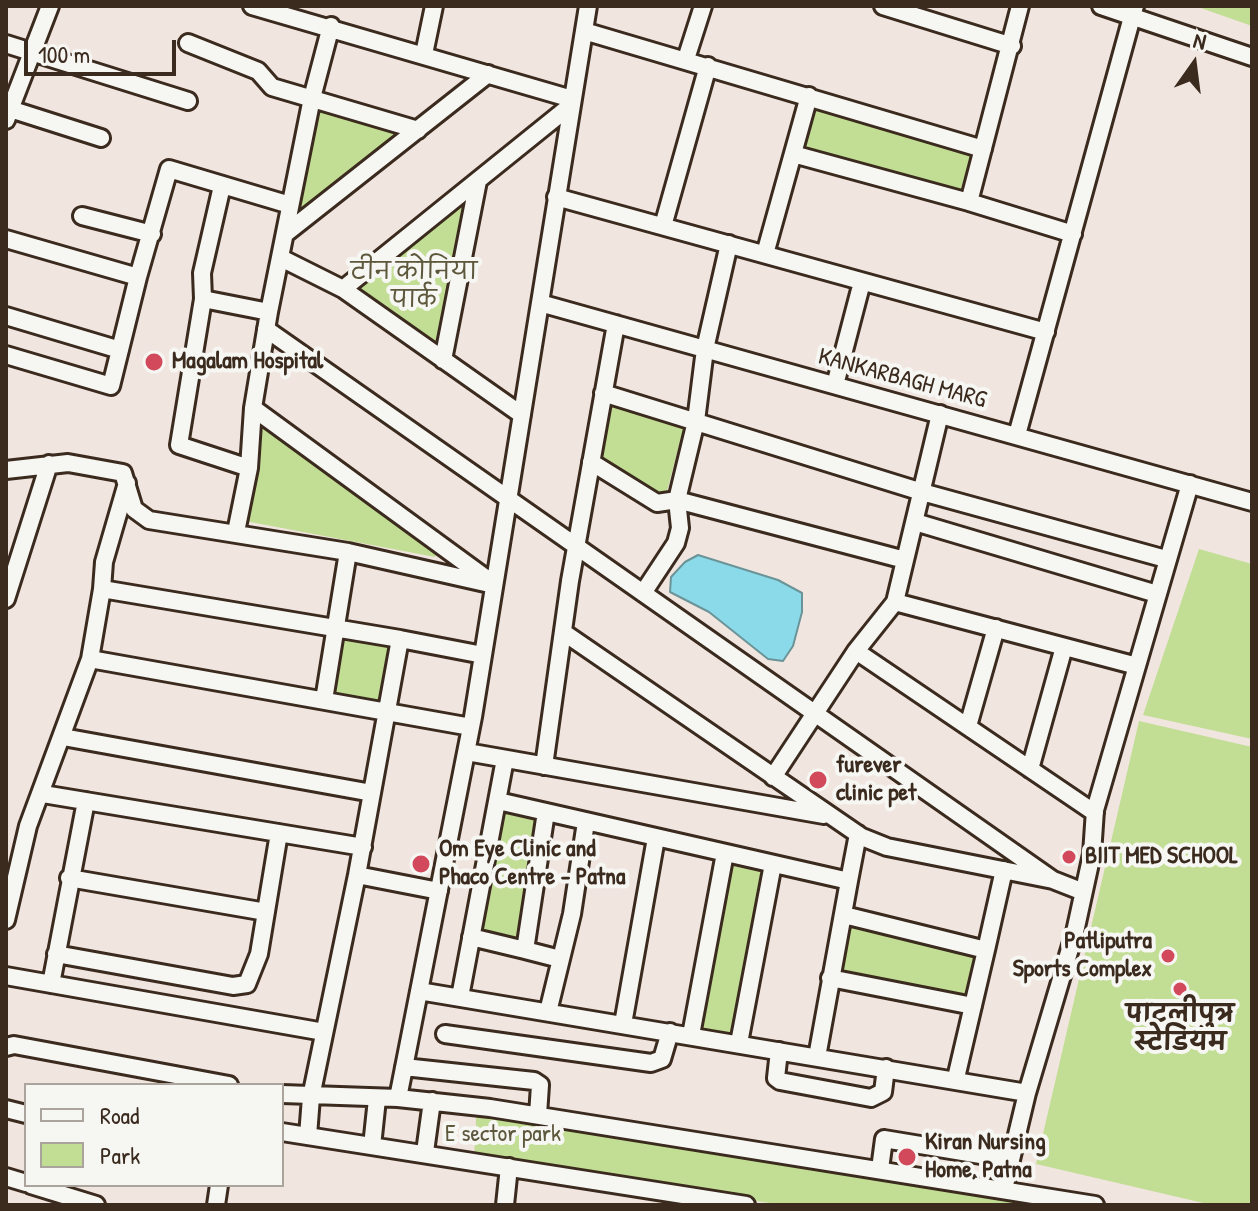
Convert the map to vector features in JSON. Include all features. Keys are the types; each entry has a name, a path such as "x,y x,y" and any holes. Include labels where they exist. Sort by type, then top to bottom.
{"street":[{"path":"50,6 8,114 101,138"},
{"path":"252,6 331,26 571,102"},
{"path":"424,54 434,6"},
{"path":"398,1098 467,752 588,6"},
{"path":"686,59 703,6"},
{"path":"883,6 915,11 1012,46"},
{"path":"969,202 1020,6"},
{"path":"1101,6 1133,11 1252,57"},
{"path":"1017,435 1133,11"},
{"path":"236,532 249,468 253,408 268,321 312,98 331,26"},
{"path":"584,31 983,149"},
{"path":"188,43 258,71 267,85 418,130"},
{"path":"6,44 188,101"},
{"path":"663,226 708,66"},
{"path":"285,234 488,74"},
{"path":"765,254 809,96"},
{"path":"343,289 571,102"},
{"path":"793,154 1073,234"},
{"path":"6,355 111,386 169,169 290,205"},
{"path":"443,360 478,181"},
{"path":"222,186 202,273 203,299 179,445 249,468"},
{"path":"556,197 1046,332"},
{"path":"82,216 152,234"},
{"path":"6,239 138,277"},
{"path":"643,593 676,543 680,528 677,500 696,421 705,349 729,244"},
{"path":"281,258 343,289 522,415"},
{"path":"835,385 862,282"},
{"path":"203,299 268,321 508,501 577,545 1053,880"},
{"name":"KANKARBAGH MARG","path":"540,303 1252,502"},
{"path":"6,316 120,350"},
{"path":"544,766 577,545 616,324"},
{"path":"603,393 922,492 1166,559"},
{"path":"253,408 494,585"},
{"path":"773,777 856,651 895,602 940,414"},
{"path":"591,462 657,503 677,500 905,560"},
{"path":"6,470 68,463 123,473 134,509 149,520 348,552 494,585"},
{"path":"6,599 49,464"},
{"path":"6,920 28,826 43,794 90,659 104,562 127,482"},
{"path":"1004,1189 1027,1093 1075,932 1081,891 1092,854 1095,813 1190,484"},
{"path":"915,522 1157,594"},
{"path":"324,700 348,552"},
{"path":"102,589 483,655"},
{"path":"895,602 1137,666"},
{"path":"968,726 996,628"},
{"path":"563,632 858,834 887,847 1053,880 1081,891"},
{"path":"308,1136 311,1097 363,847 400,639"},
{"path":"1030,769 1064,647"},
{"path":"856,651 1095,813"},
{"path":"90,659 471,727"},
{"path":"63,737 372,793"},
{"path":"467,752 831,817"},
{"path":"460,997 505,759"},
{"path":"43,794 363,847"},
{"path":"51,984 86,801"},
{"path":"498,801 849,881"},
{"path":"525,950 546,812"},
{"path":"548,1012 572,914 586,822"},
{"path":"56,954 241,986 254,974 279,833"},
{"path":"817,1057 858,834"},
{"path":"623,1024 656,838"},
{"path":"691,1035 725,853"},
{"path":"739,1043 773,864"},
{"path":"956,1078 1004,870"},
{"path":"357,875 439,891"},
{"path":"69,878 266,912"},
{"path":"844,915 986,950"},
{"path":"471,937 560,959"},
{"path":"6,976 324,1032"},
{"path":"830,978 973,1006"},
{"path":"419,991 956,1078 1027,1093"},
{"path":"445,1034 651,1063 662,1059 670,1032"},
{"path":"6,1047 21,1047 218,1083"},
{"path":"779,1051 776,1078 780,1081 871,1098 883,1092 886,1068"},
{"path":"404,1067 534,1081 540,1085 538,1115"},
{"path":"284,1094 398,1098 538,1115 1004,1189 1046,1201 1095,1205"},
{"path":"372,1146 377,1099"},
{"path":"425,1152 432,1101"},
{"path":"284,1132 425,1152 746,1205"},
{"path":"880,1169 884,1139 1011,1160"},
{"path":"505,1205 509,1167"},
{"path":"39,1187 96,1205"}],"green space":[{"path":"1195,6 1252,6 1252,26"},
{"name":"टीन कोनिया पार्क","path":"321,102 406,131 297,219"},
{"path":"814,104 972,151 959,196 801,148"},
{"name":"टीन कोनिया पार्क","path":"457,207 464,207 440,347 354,290"},
{"path":"612,407 684,426 667,491 661,495 601,459"},
{"path":"263,427 437,550 435,557 245,521"},
{"path":"1199,549 1252,564 1252,739 1143,715"},
{"path":"341,636 391,644 381,705 330,696"},
{"name":"Patliputra Sports Complex","path":"1139,721 1252,747 1252,1205 1212,1205 1036,1164"},
{"path":"503,809 539,819 523,944 482,934"},
{"path":"731,860 767,869 736,1034 698,1029"},
{"path":"848,920 980,956 970,1001 837,975"},
{"name":"E sector park","path":"477,1102 1033,1200 1032,1205 783,1205 474,1159"}],"water":[{"path":"698,555 778,580 802,593 802,612 793,646 783,661 768,659 709,612 670,592 671,577 685,562"}],"place":[{"name":"Magalam Hospital","path":"154,362"},
{"name":"furever clinic pet","path":"818,780"},
{"name":"BIIT MED SCHOOL","path":"1069,857"},
{"name":"Om Eye Clinic and Phaco Centre - Patna","path":"421,864"},
{"name":"Patliputra Sports Complex","path":"1168,956"},
{"name":"पाटलीपुत्र स्टेडियम","path":"1180,989"},
{"name":"Kiran Nursing Home, Patna","path":"907,1157"}]}
